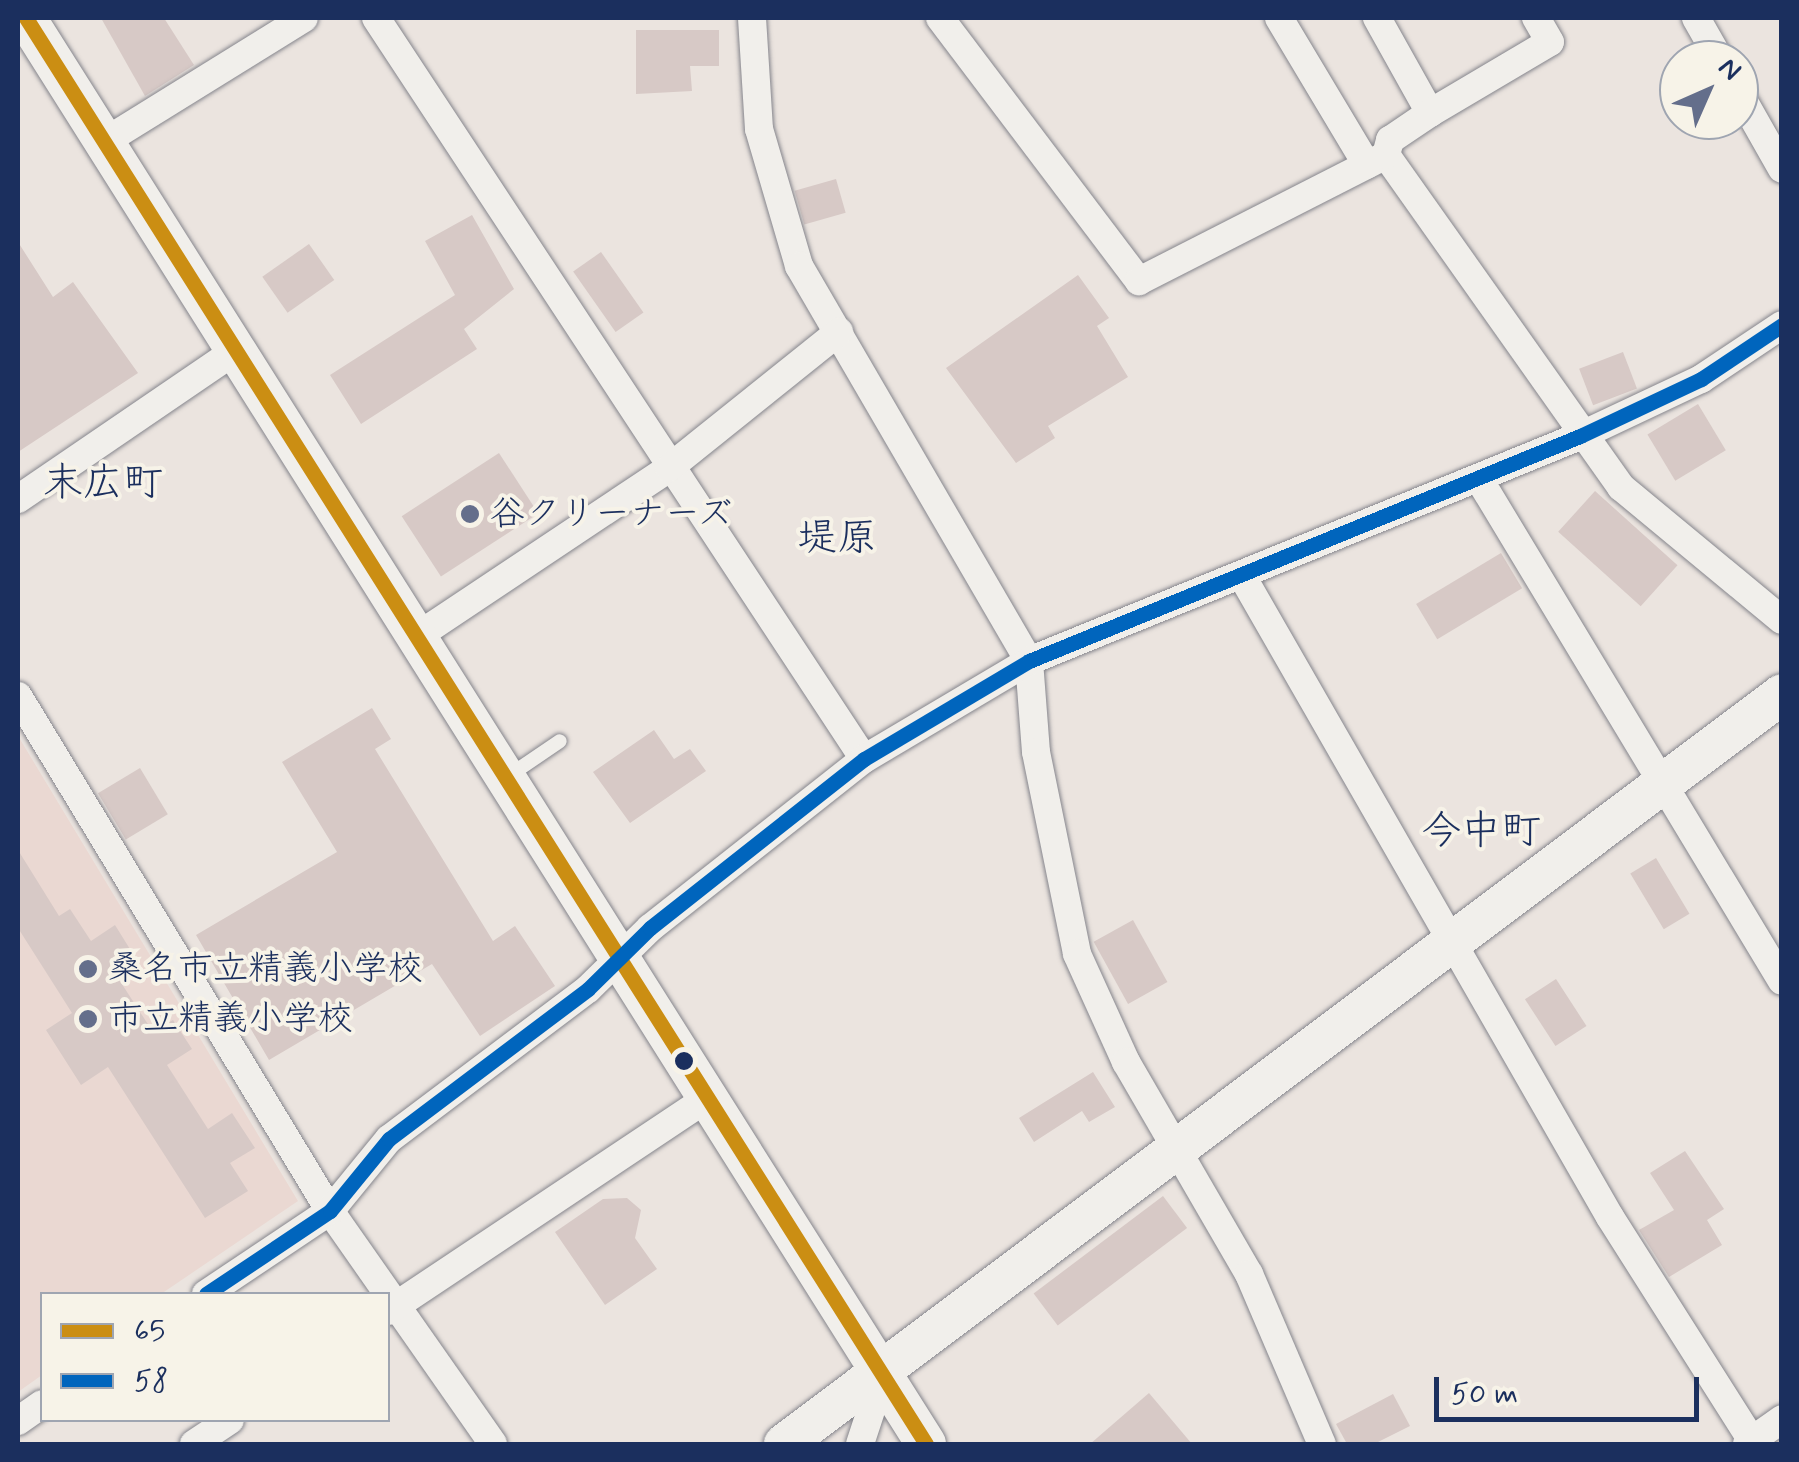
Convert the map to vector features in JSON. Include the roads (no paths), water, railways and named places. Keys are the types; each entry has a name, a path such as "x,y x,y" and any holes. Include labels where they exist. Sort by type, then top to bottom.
{"street":[{"path":"26,18 926,1444"},
{"path":"104,142 304,18"},
{"path":"376,18 864,760"},
{"path":"752,18 759,129 799,266 1029,660 1036,752 1077,954 1176,1151 1249,1274 1322,1444"},
{"path":"940,18 1139,281 1376,160 1390,140 1550,42 1536,18"},
{"path":"1279,18 1376,160 1580,436 1682,543 1782,620"},
{"path":"1377,18 1430,113"},
{"path":"1696,18 1709,40"},
{"path":"1759,127 1780,162"},
{"path":"209,1292 330,1211 389,1138 588,989 618,956 864,760 1029,660 1580,436 1701,378 1782,325"},
{"path":"416,637 669,468 839,332"},
{"path":"18,499 235,351"},
{"path":"1479,478 1659,784 1782,982"},
{"path":"1242,576 1610,1218 1750,1442 1782,1419"},
{"path":"18,696 382,1292"},
{"path":"784,1444 883,1374 1454,944 1659,784 1780,699"},
{"path":"493,1444 392,1308 706,1099"},
{"path":"860,1444 883,1374"},
{"path":"18,1421 40,1405"},
{"path":"194,1444 227,1422"}],"lane":[{"path":"506,778 560,742"}],"place":[{"name":"谷クリーナーズ","path":"470,514"},
{"name":"桑名市立精義小学校","path":"88,969"},
{"name":"市立精義小学校","path":"88,1019"}],"district":[{"name":"末広町","path":"103,484"},
{"name":"堤原","path":"837,539"},
{"name":"今中町","path":"1481,832"}]}
